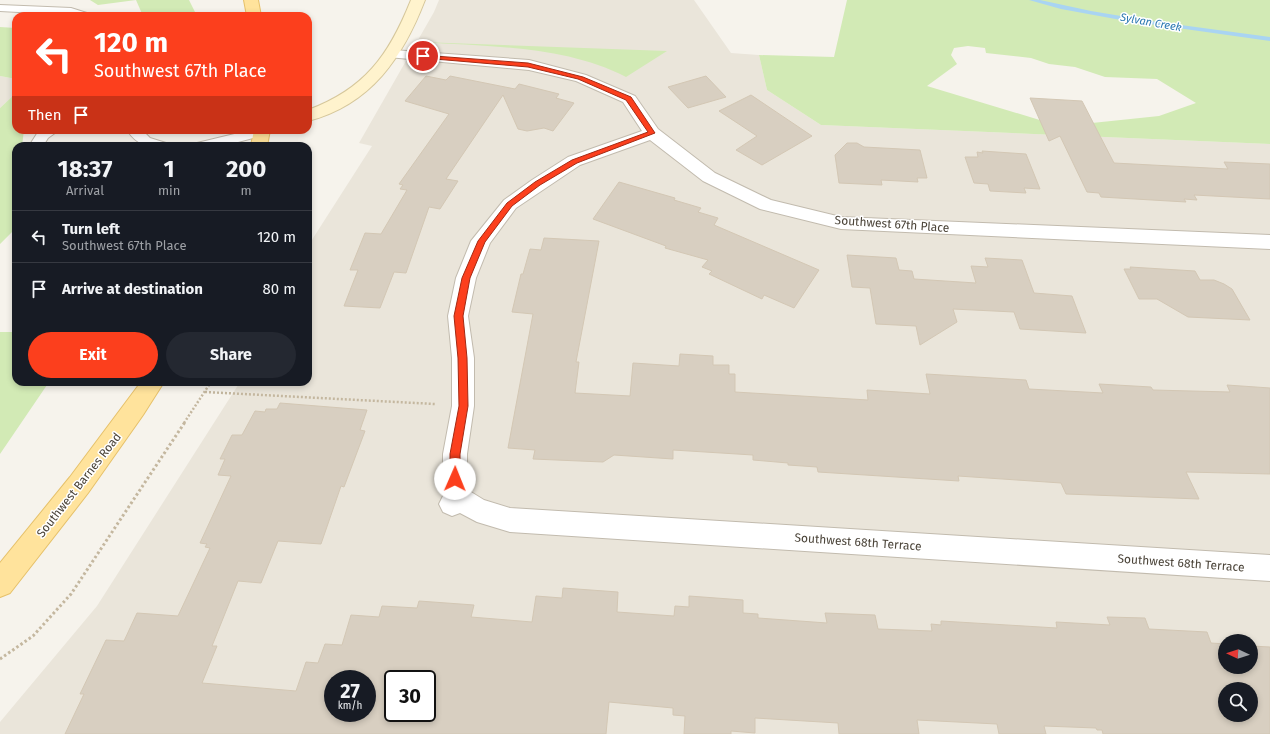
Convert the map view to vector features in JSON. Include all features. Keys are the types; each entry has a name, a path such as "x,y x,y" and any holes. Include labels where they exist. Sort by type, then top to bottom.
{"main road":[{"path":"251,0 253,12"},
{"name":"Southwest Barnes Road","path":"0,584 24,556 122,428 150,386"}],"street":[{"path":"312,114 336,103 359,88 378,72 393,54 401,40 418,0"},
{"name":"Southwest 67th Place","path":"393,54 528,65 581,78 629,98 652,133 709,177 766,205 841,223 1270,242"},
{"path":"463,406 463,358 458,316 466,278 482,241 510,204 574,161 652,133"},
{"name":"Southwest 68th Terrace","path":"463,406 455,454 456,502 510,520 1270,568"}],"lane":[{"path":"0,8 74,12"},
{"path":"0,16 12,16"},
{"path":"38,142 45,134"},
{"path":"138,134 148,142"},
{"path":"224,142 262,134"}],"path":[{"path":"0,659 33,636 72,594 209,386"},
{"path":"205,392 463,406"}],"shaded area":[{"path":"439,0 694,0 731,53 759,55 767,90 821,125 1270,144 1270,734 0,734 0,722 97,606 237,386 312,386 312,240 372,146 359,143 434,12"},
{"path":"0,76 12,78 12,97 0,108"}],"green space":[{"path":"90,0 136,0 98,5"},
{"path":"136,0 189,0 195,12 141,12"},
{"path":"847,0 1270,0 1270,144 821,125 767,90 759,55 834,57","holes":["968,46 985,48 986,53 1031,58 1049,64 1075,67 1105,77 1157,79 1196,103 1159,116 1092,123 1043,121 927,86 957,64 951,55 954,48"]},
{"path":"0,27 12,28 12,78 0,76"},
{"path":"421,42 667,51 626,77 578,59 552,53 526,49"},
{"path":"12,97 12,134 24,134 22,142 12,142 12,232 0,244 0,108"},
{"path":"0,332 12,332 12,386 46,386 0,454"}],"building":[{"path":"426,76 446,80 450,76 515,89 519,84 559,94 556,98 574,103 553,131 544,128 527,131 518,129 503,95 446,179 458,181 440,209 429,207 406,273 394,272 380,308 344,306 358,270 350,270 365,233 381,234 407,190 400,189 403,185 399,184 449,114 405,101"},
{"path":"706,76 726,97 688,108 668,87"},
{"path":"751,95 812,136 762,165 736,150 757,136 719,111"},
{"path":"1030,98 1082,101 1114,163 1228,169 1224,162 1270,164 1270,199 1194,195 1197,200 1184,199 1186,202 1101,197 1099,193 1087,192 1060,136 1049,141"},
{"path":"847,143 857,143 864,147 920,150 927,178 917,178 918,182 881,180 882,185 839,183 835,155"},
{"path":"982,151 1026,154 1040,189 1024,188 1026,193 990,191 988,184 974,183 965,157 978,157 977,152 983,153"},
{"path":"619,182 675,198 674,200 701,208 698,212 718,218 714,225 819,270 794,308 764,295 762,299 709,274 712,271 702,267 708,260 665,248 666,246 593,219"},
{"path":"544,238 599,241 576,362 579,362 575,393 630,396 633,363 679,366 680,354 713,356 713,365 729,365 729,374 735,374 735,392 868,400 867,390 930,394 926,374 1026,380 1029,389 1103,393 1099,384 1151,387 1153,390 1230,392 1227,385 1270,388 1270,474 1186,472 1199,499 1066,494 1061,483 958,476 959,481 818,472 817,467 753,460 753,455 673,450 673,459 614,455 603,462 533,459 535,450 508,448 533,314 512,312 521,274 523,274 530,249 541,250"},
{"path":"847,255 896,258 899,270 912,271 914,279 976,283 971,266 988,267 985,258 1022,260 1034,293 1072,296 1086,333 1020,329 1014,312 953,309 957,322 920,345 916,326 876,324 870,288 852,287"},
{"path":"1130,267 1195,271 1200,280 1214,280 1232,289 1250,320 1188,317 1157,299 1139,299 1124,269 1131,269"},
{"path":"280,403 367,410 360,430 365,431 344,487 341,486 321,544 278,541 261,583 238,581 212,646 217,646 202,683 296,691 306,662 318,663 325,644 342,645 351,615 379,617 382,606 417,608 419,601 474,605 471,617 532,622 536,596 562,598 563,588 618,592 617,612 674,616 675,606 689,607 689,596 743,600 743,613 758,614 758,618 827,623 825,613 875,615 878,629 932,631 931,624 941,625 941,621 1057,628 1056,622 1110,625 1107,617 1145,618 1149,629 1207,632 1211,643 1218,644 1218,674 1258,674 1258,646 1270,647 1270,734 1103,734 1102,730 1097,730 1096,728 1044,726 1046,734 999,734 997,724 917,720 919,734 839,734 838,723 755,718 755,733 731,731 731,734 684,734 685,716 673,715 673,708 609,702 606,734 65,734 84,694 80,694 106,640 124,641 137,613 178,616 210,548 205,547 207,544 200,543 231,476 218,475 225,459 220,459 232,435 242,435 255,411 265,412 266,409 277,409"}],"waterway":[{"name":"Sylvan Creek","path":"1032,0 1091,13 1181,28 1270,39"}],"route":[{"path":"423,56 528,65 581,78 629,98 652,133 574,161 510,204 482,241 466,278 458,316 463,358 463,406 455,454 455,479"}]}
